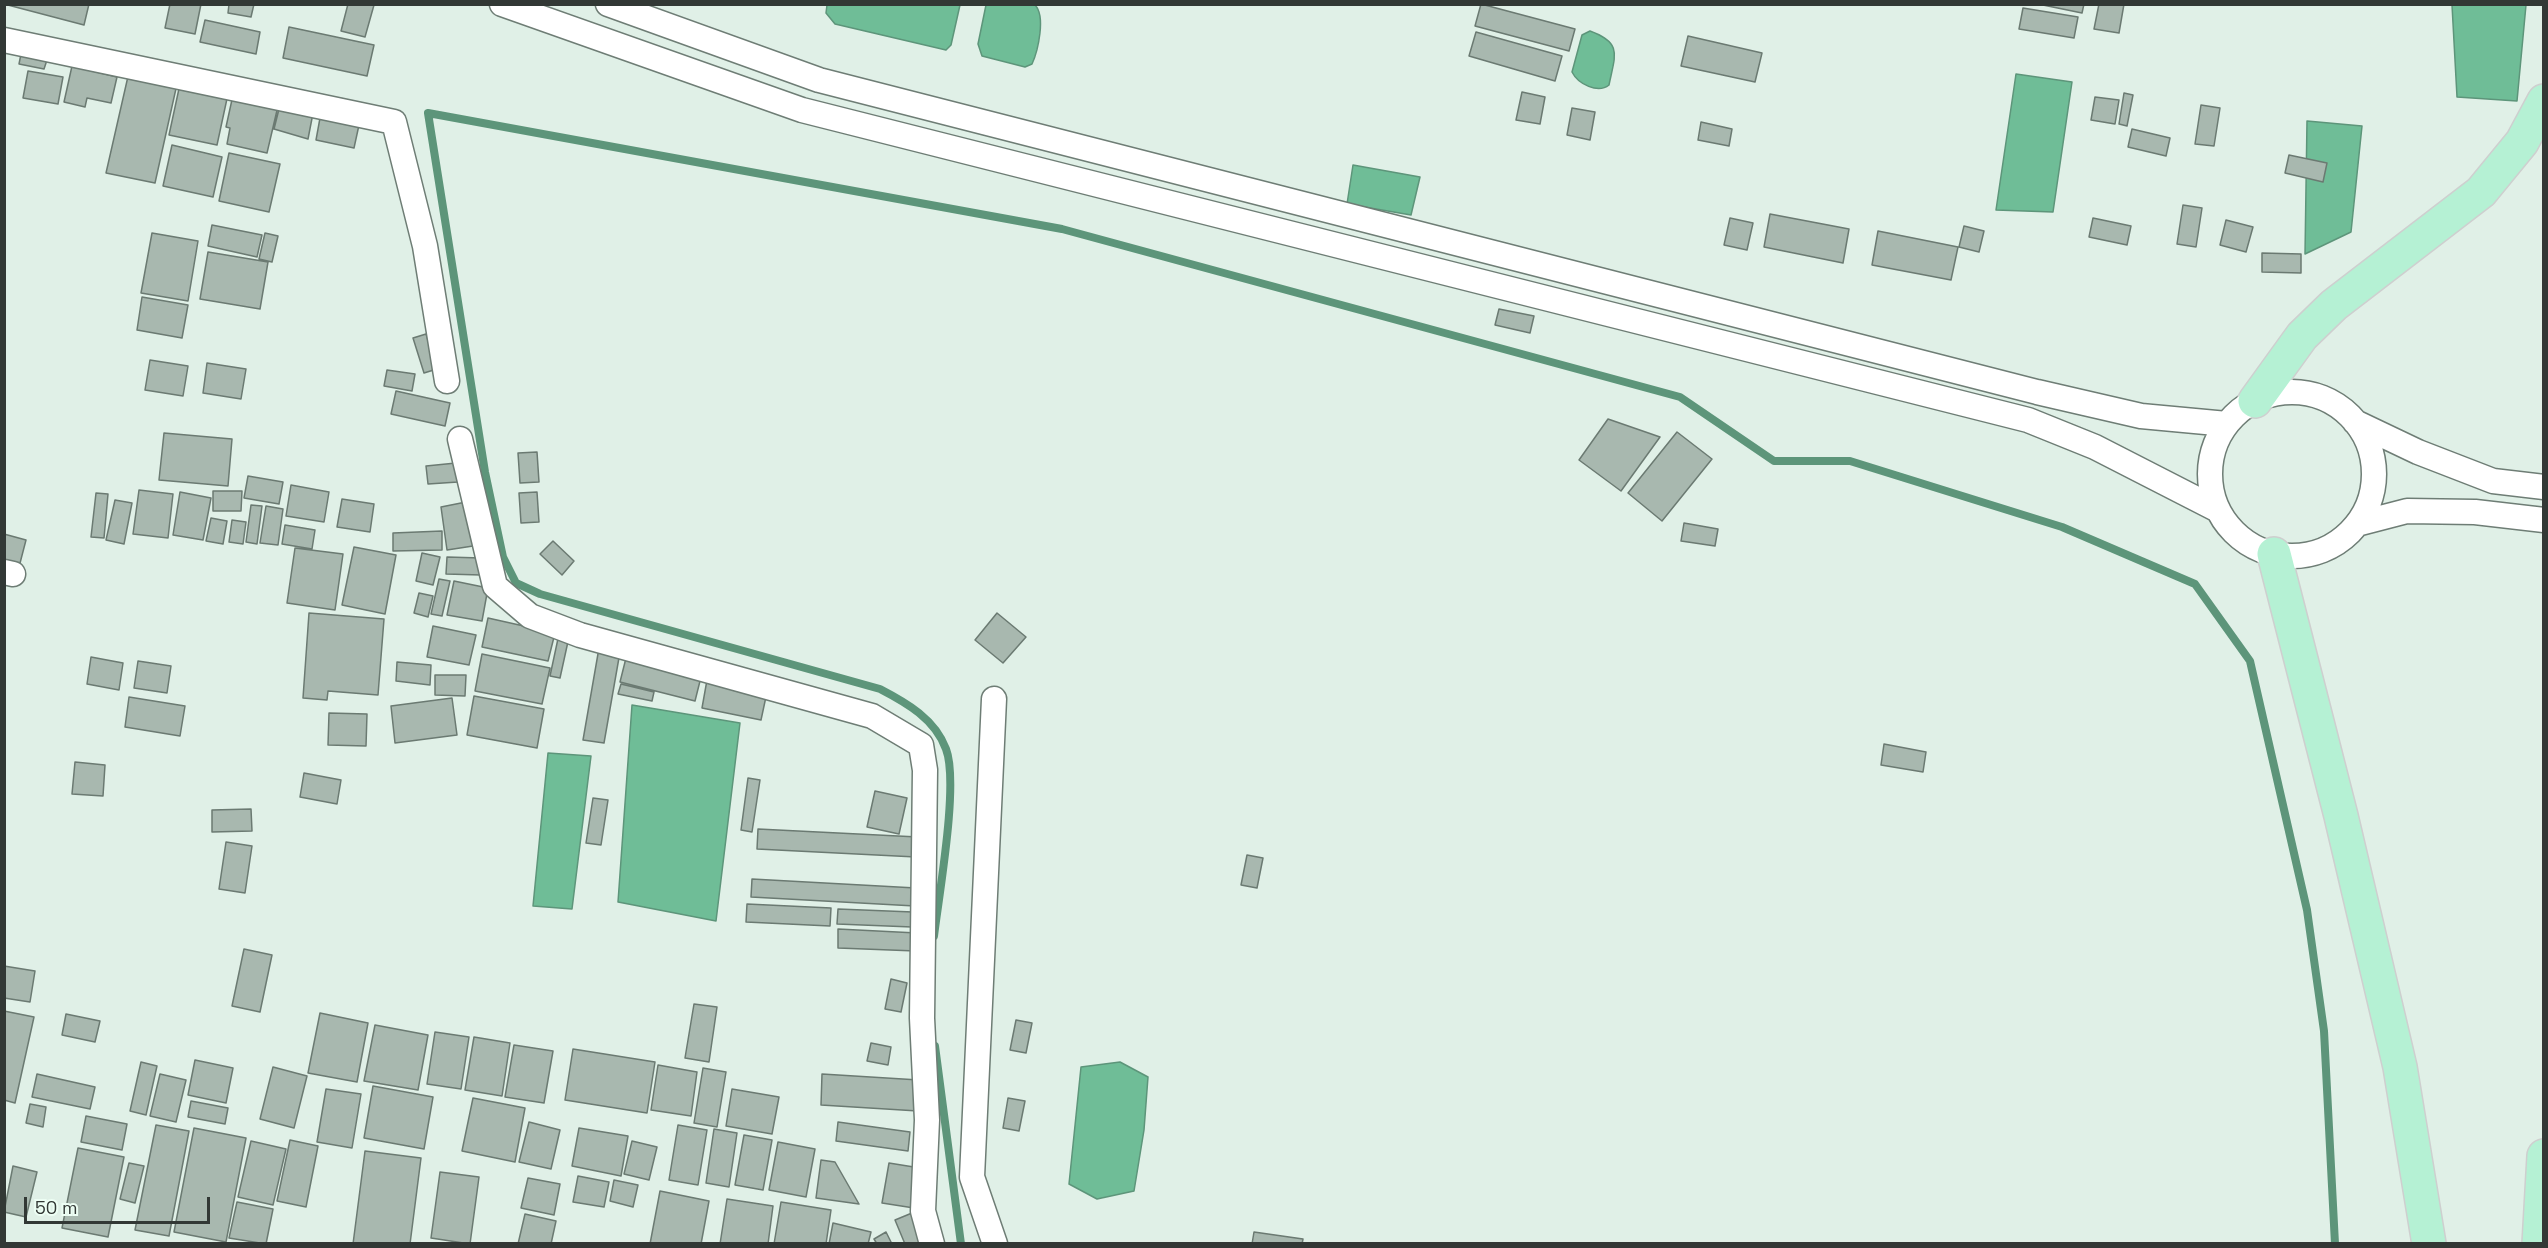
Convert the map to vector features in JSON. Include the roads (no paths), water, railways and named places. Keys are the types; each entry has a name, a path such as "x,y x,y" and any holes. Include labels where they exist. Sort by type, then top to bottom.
{"main road":[{"path":"2255,401 2302,336 2334,305 2481,192 2522,142 2544,101"},
{"path":"2274,554 2341,816 2400,1067 2429,1244"},
{"path":"2539,1244 2544,1156"}],"street":[{"path":"502,4 802,110 2028,420 2095,447 2218,510"},
{"path":"608,4 819,80 2037,392 2141,416 2227,424"},
{"path":"4,40 394,122 425,246 447,381"},
{"path":"2355,422 2365,438 2374,473 2372,491 2356,524 2344,537 2320,550 2292,555 2274,554 2241,538 2218,510 2212,493 2210,475 2217,439 2227,424 2255,401 2291,392 2309,394 2334,405 2355,422 2418,452 2493,481 2544,487"},
{"path":"460,439 495,586 530,616 580,635 872,716 921,745 926,770 921,1018 927,1120 923,1211 932,1244"},
{"path":"2356,524 2407,512 2475,512 2544,520"},
{"path":"994,699 972,1177 995,1244"}],"waterway":[{"path":"934,936 949,812 949,765 941,738 919,713 880,689 540,594 516,583 503,557 485,472 428,113 1062,229 1680,397 1774,461 1850,461 2062,527 2195,584 2250,661 2307,910 2324,1031 2335,1244"},
{"path":"935,1046 961,1244"}]}
